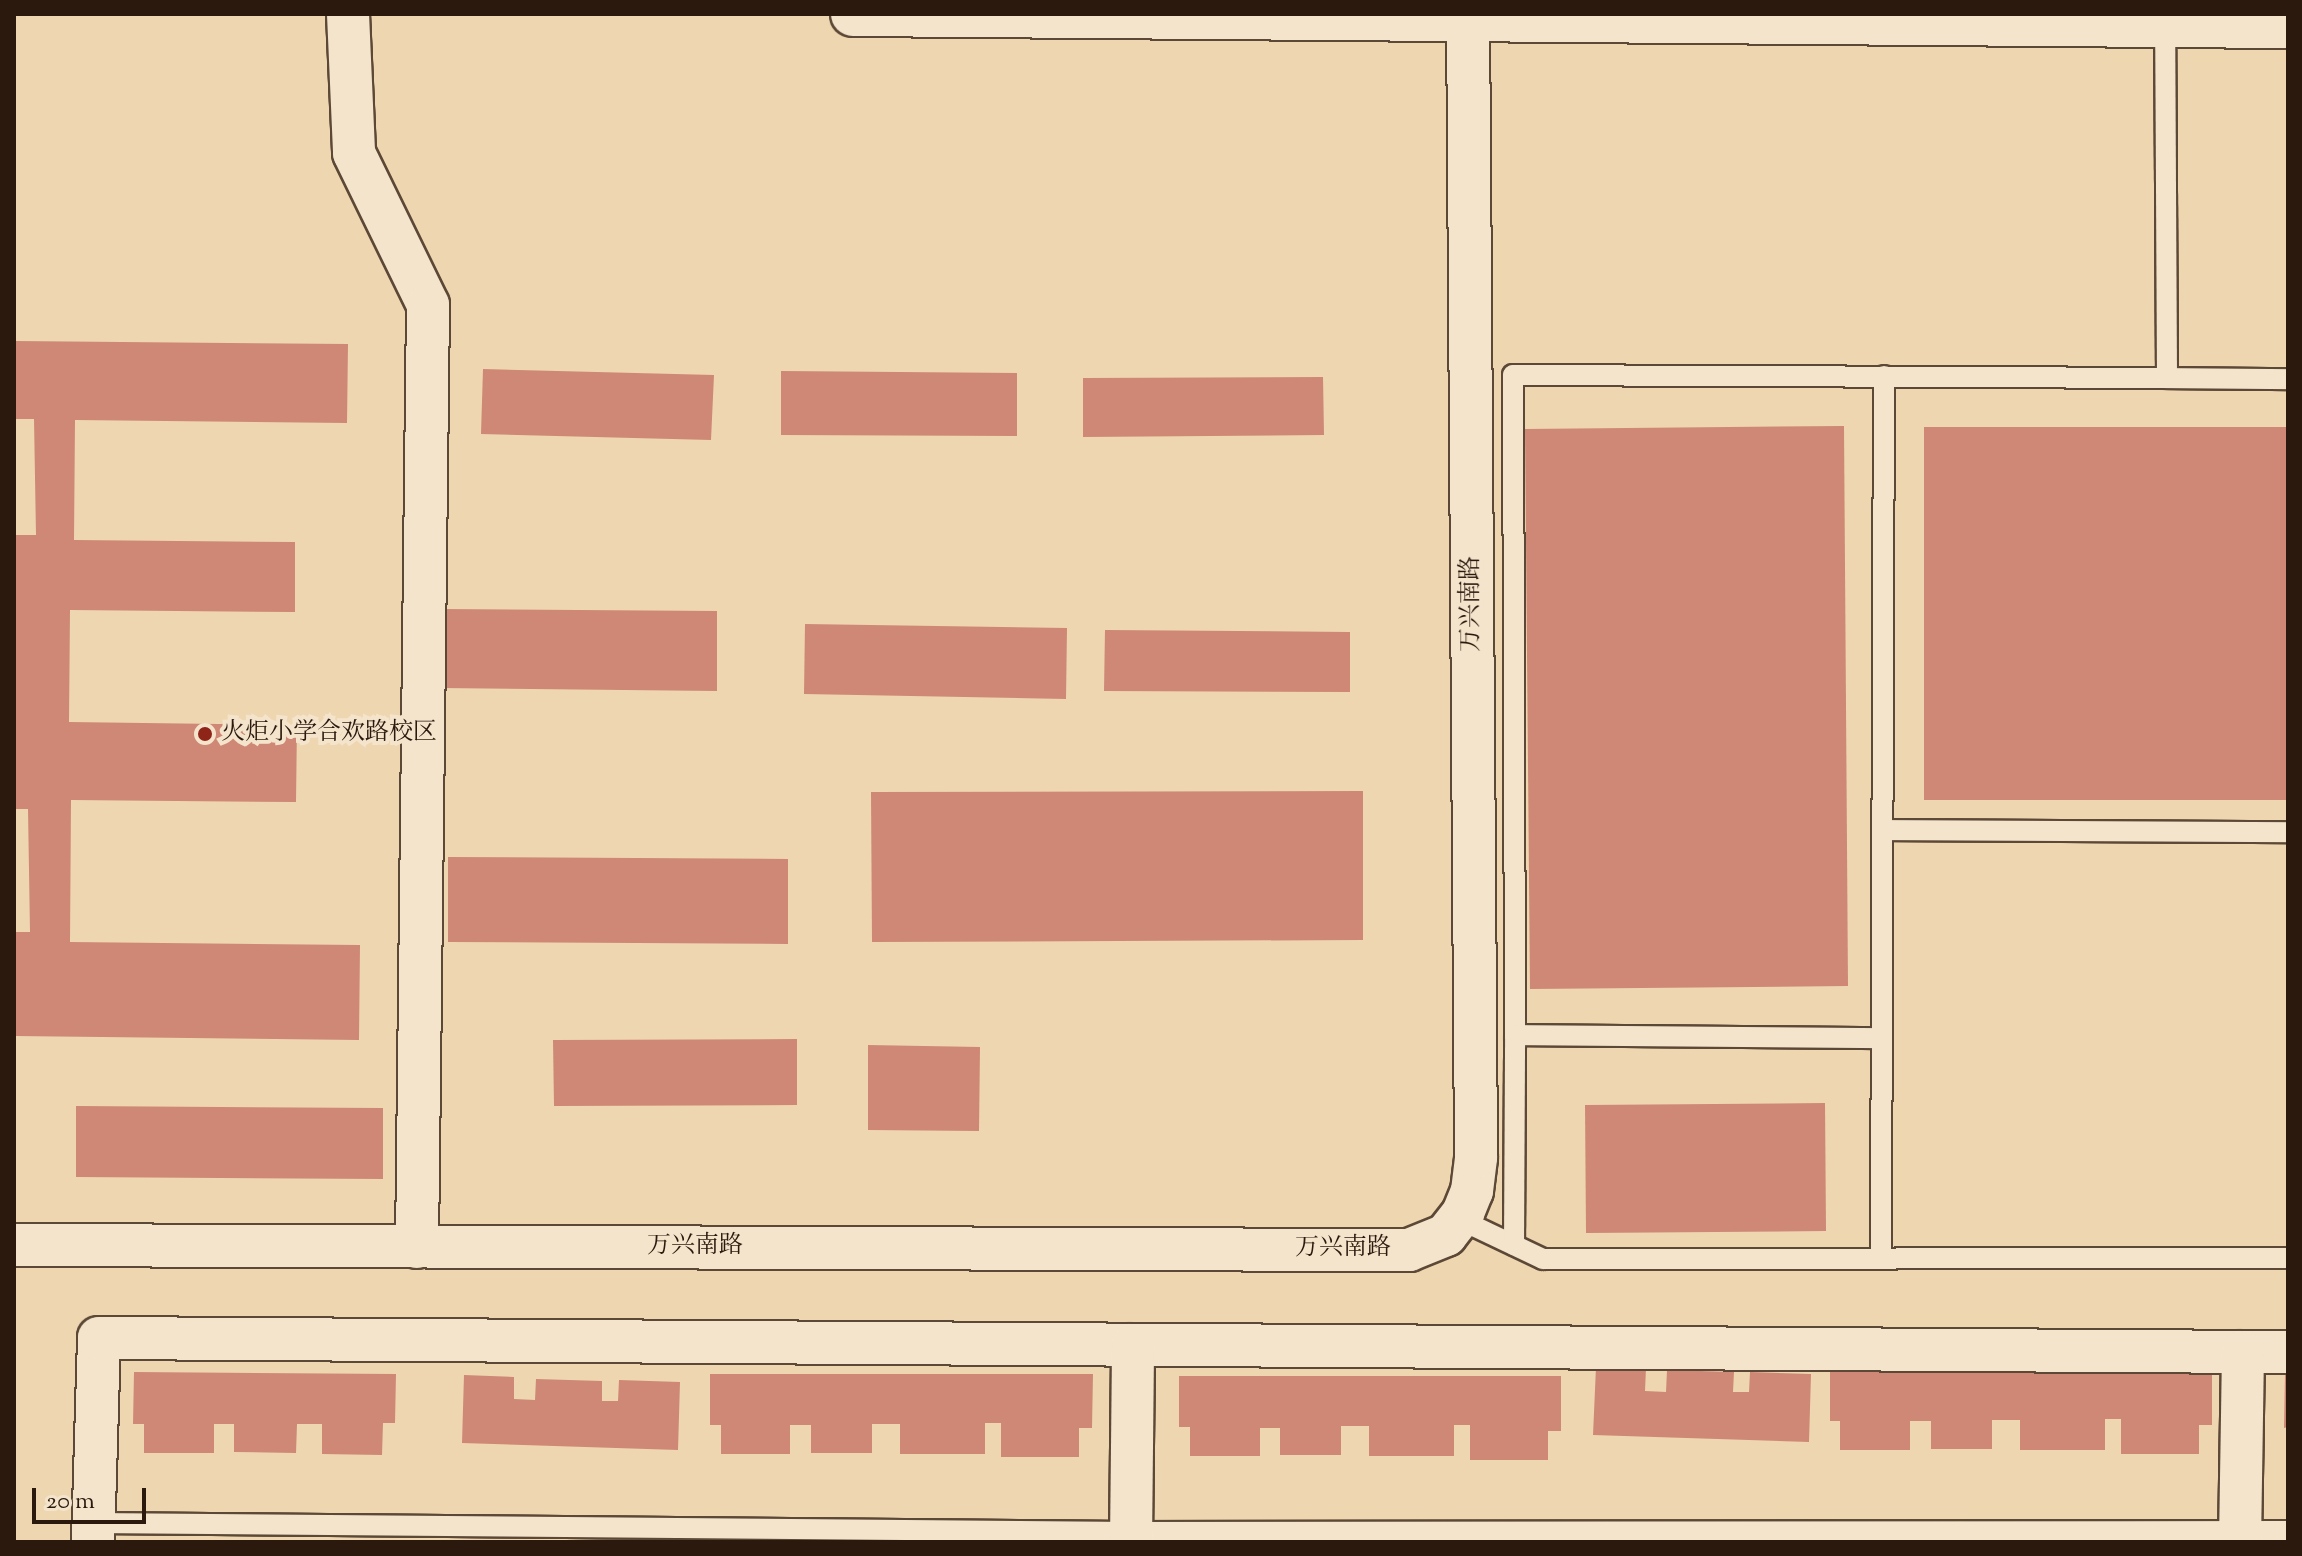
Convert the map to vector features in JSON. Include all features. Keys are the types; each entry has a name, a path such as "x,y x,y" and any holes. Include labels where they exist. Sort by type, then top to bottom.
{"street":[{"path":"348,14 354,153 428,305 417,1247"},
{"path":"853,14 1468,19 1800,18 2288,26"},
{"name":"万兴南路","path":"14,1245 1409,1250 1446,1235 1459,1219 1472,1191 1476,1157 1468,19"},
{"path":"93,1532 99,1338 2288,1352"},
{"path":"1131,1537 1133,1345"},
{"path":"2240,1536 2243,1352"}],"lane":[{"path":"2165,25 2167,378"},
{"path":"1514,1245 1513,375 2288,379"},
{"path":"1881,1258 1884,376"},
{"path":"1882,830 2288,832"},
{"path":"1515,1035 1881,1038"},
{"path":"1459,1219 1543,1259 2288,1258"},
{"path":"93,1532 1131,1537 2240,1536 2288,1531"}],"building":[{"path":"14,341 348,344 347,423 75,420 74,540 295,542 295,612 70,610 69,722 297,725 296,802 71,800 70,942 360,945 359,1040 14,1036 14,932 30,932 28,809 14,809 14,535 36,535 34,419 14,419"},
{"path":"483,369 714,375 711,440 481,434"},
{"path":"781,371 1017,373 1017,436 781,435"},
{"path":"1323,377 1324,435 1083,437 1083,378"},
{"path":"1844,426 1848,986 1530,989 1525,429"},
{"path":"1924,427 2288,427 2288,800 1924,800"},
{"path":"441,609 717,611 717,691 440,688"},
{"path":"805,624 1067,628 1066,699 804,694"},
{"path":"1105,630 1350,632 1350,692 1104,691"},
{"path":"1363,791 1363,940 872,942 871,792"},
{"path":"448,857 788,859 788,944 448,942"},
{"path":"797,1039 797,1105 554,1106 553,1040"},
{"path":"868,1045 980,1047 979,1131 868,1130"},
{"path":"1825,1103 1826,1231 1586,1233 1585,1105"},
{"path":"76,1106 383,1108 383,1179 76,1177"},
{"path":"1596,1367 1646,1368 1645,1391 1666,1392 1667,1370 1734,1372 1733,1392 1749,1392 1750,1372 1811,1374 1809,1442 1593,1435"},
{"path":"1830,1370 2212,1370 2212,1425 2199,1425 2199,1454 2121,1454 2121,1419 2105,1419 2105,1450 2020,1450 2020,1420 1992,1420 1992,1449 1931,1449 1931,1421 1910,1421 1910,1450 1840,1450 1840,1421 1830,1421"},
{"path":"134,1372 396,1374 395,1423 383,1423 382,1455 322,1454 322,1424 297,1424 296,1453 234,1452 234,1424 214,1424 214,1453 144,1453 144,1424 133,1424"},
{"path":"710,1374 1093,1374 1092,1428 1079,1428 1079,1457 1001,1457 1001,1423 985,1423 985,1454 900,1454 900,1424 872,1424 872,1453 811,1453 811,1425 790,1425 790,1454 721,1454 721,1425 710,1425"},
{"path":"2285,1374 2288,1374 2288,1427 2284,1428"},
{"path":"464,1375 514,1377 514,1399 535,1400 536,1379 602,1381 602,1401 618,1401 619,1380 680,1382 678,1450 462,1443"},
{"path":"1179,1376 1561,1376 1561,1431 1548,1431 1548,1460 1470,1460 1470,1425 1454,1425 1454,1456 1369,1456 1369,1426 1341,1426 1341,1455 1280,1455 1280,1428 1260,1428 1260,1456 1190,1456 1190,1427 1179,1427"}],"place":[{"name":"火炬小学合欢路校区","path":"205,734"}]}
